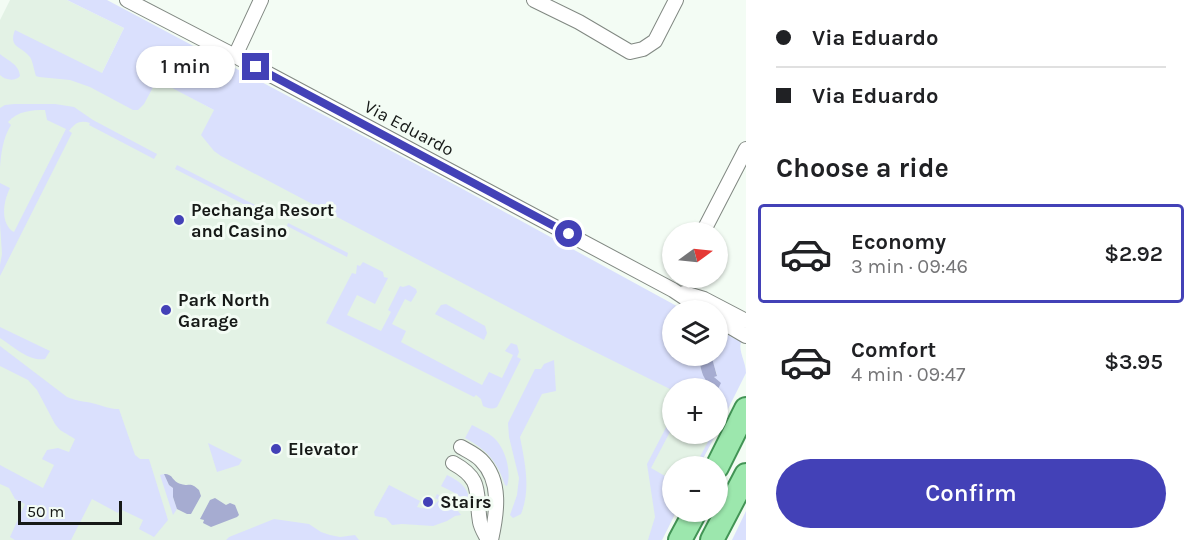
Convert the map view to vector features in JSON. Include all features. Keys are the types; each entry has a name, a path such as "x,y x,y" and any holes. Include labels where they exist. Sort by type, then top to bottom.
{"main road":[{"path":"722,456 746,409"},
{"path":"712,540 746,475"},
{"path":"680,540 690,522"}],"street":[{"name":"Via Eduardo","path":"127,0 662,277"},
{"path":"235,56 261,0"},
{"path":"534,0 579,22 630,52 643,49 655,41 676,0"},
{"path":"708,222 746,149"},
{"name":"Via Eduardo","path":"680,288 692,300"},
{"name":"Via Eduardo","path":"683,288 746,321"},
{"path":"728,325 746,336"},
{"path":"461,447 480,459 487,467 494,483 497,505 490,540"},
{"path":"453,463 468,473 475,484 480,524 490,540"}],"shaded area":[{"name":"Pechanga Resort and Casino","path":"10,0 67,0 124,28 102,73 157,79 214,110 662,382 662,444 711,444 704,456 662,456 662,522 671,522 662,540 0,540 0,20"},
{"path":"67,0 107,0 666,300 662,300 662,366 700,366 705,378 662,378 662,385 567,338 221,156 201,135 214,110 157,80 144,104 138,110 133,110 90,87 70,80 36,76 30,57 14,44 13,40 15,30 102,73 124,28"},
{"path":"0,54 18,68 20,76 18,78 10,80 0,75"},
{"path":"14,104 55,104 74,107 93,120 157,154 154,159 89,125 90,123 76,124 69,131 72,133 0,276 2,254 0,183 10,188 4,212 6,224 14,232 66,129 47,120 45,110 16,115 8,122 11,125 3,146 0,168 0,108"},
{"path":"177,165 257,206 255,210 175,169"},
{"path":"288,223 348,253 347,257 287,226"},
{"path":"363,262 383,272 384,277 388,278 375,304 357,295 347,315 381,331 391,312 388,310 400,286 409,285 417,292 411,302 405,299 392,324 406,331 401,342 482,385 489,372 502,378 513,355 505,351 511,343 517,345 519,352 517,357 521,359 497,407 491,409 483,406 481,399 476,395 474,397 326,323 352,273 356,274 357,265 360,266"},
{"path":"446,304 485,326 487,333 484,340 435,314 441,305"},
{"path":"0,327 50,351 45,359 27,356 0,338"},
{"path":"728,335 741,342 746,373 728,409 728,378 715,378 717,375 714,366 728,366"},
{"path":"0,346 67,397 119,409 135,455 140,459 149,459 168,520 154,537 139,529 143,520 120,509 118,513 92,499 71,540 15,540 10,537 25,504 15,499 9,488 0,484 0,465 43,488 54,465 42,459 47,450 58,448 69,452 75,439 55,424 37,390 28,380 0,366"},
{"path":"554,360 556,391 542,394 520,437 524,456 526,495 521,514 513,518 510,515 517,495 519,478 508,423 535,369 541,369 544,364"},
{"path":"700,366 714,366 717,376 715,378 705,378"},
{"path":"472,425 491,435 501,447 509,473 507,486 490,457 465,438"},
{"path":"662,435 664,444 651,468 662,474 662,522 671,522 662,540 648,540 655,517 647,464"},
{"path":"208,443 242,460 239,465 217,472"},
{"path":"707,444 711,444 704,456 700,456"},
{"path":"164,474 173,488 177,509 173,515 160,475"},
{"path":"164,474 169,475 178,483 192,485 199,490 201,496 191,514 177,509 173,488"},
{"path":"447,475 463,486 470,504 441,486"},
{"path":"389,485 420,501 417,507 420,508 429,507 439,500 435,498 437,494 456,508 461,515 433,526 392,525 386,518 375,516 374,512"},
{"path":"215,498 226,505 230,503 235,505 239,515 211,527 203,523 204,520 200,519 210,500"},
{"path":"746,511 746,540 732,540"},
{"path":"274,519 309,524 321,532 340,537 355,535 359,540 226,540"}],"place":[{"name":"Pechanga Resort and Casino","path":"179,220"},
{"name":"Park North Garage","path":"166,310"},
{"name":"Elevator","path":"276,449"},
{"name":"Stairs","path":"428,502"}],"route":[{"path":"256,67 569,234"}]}
